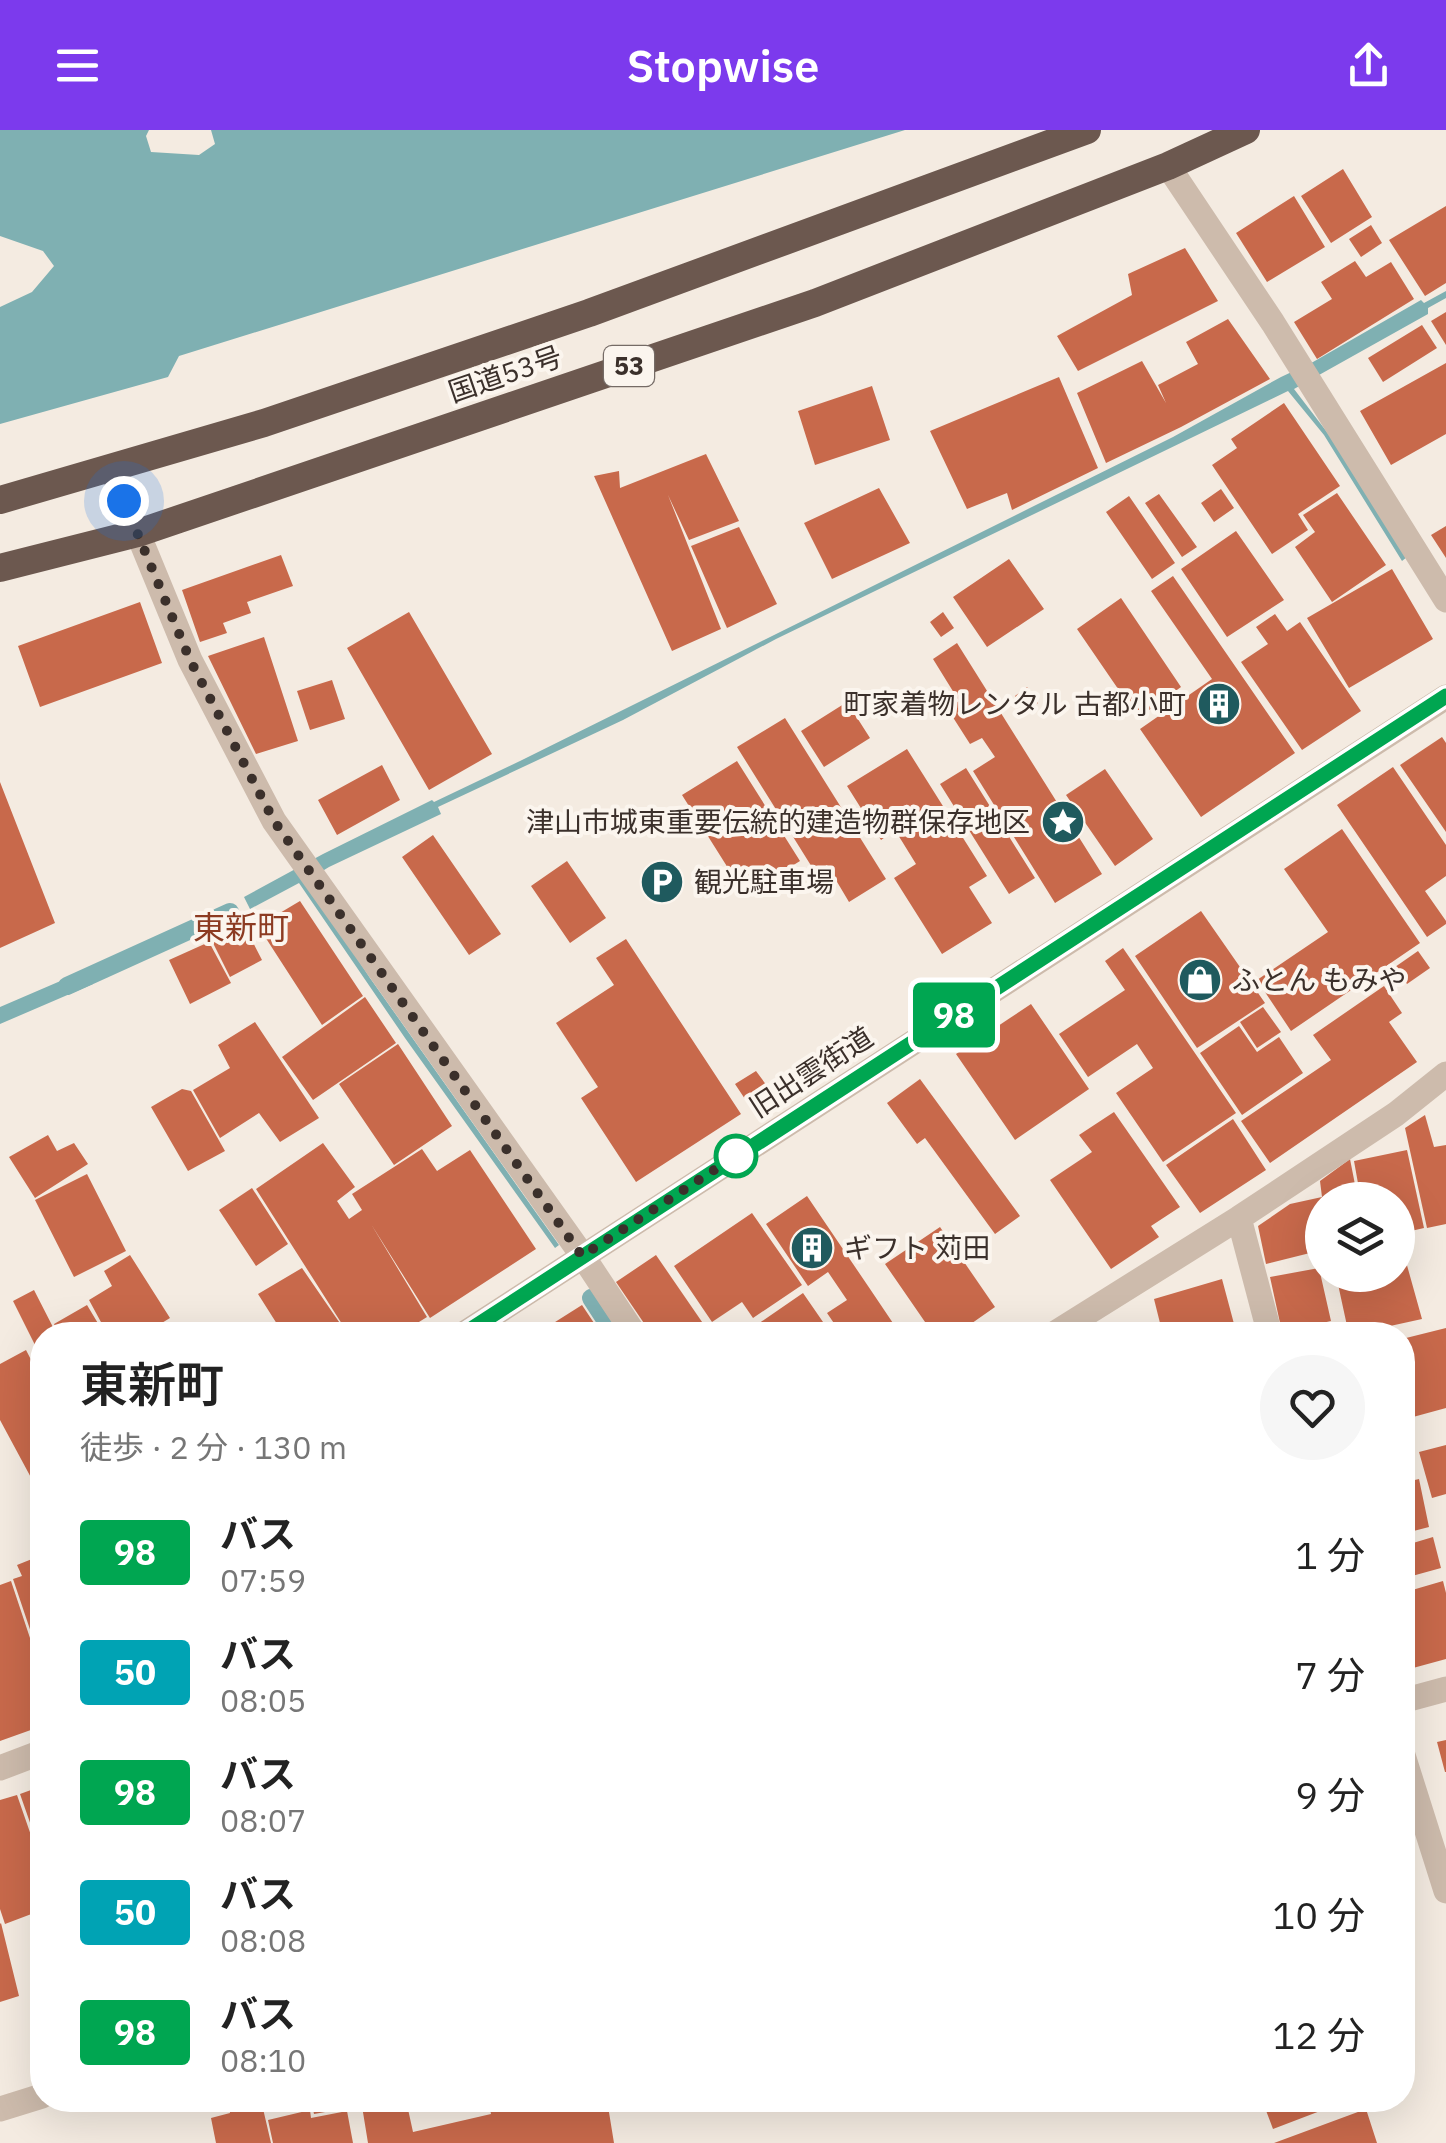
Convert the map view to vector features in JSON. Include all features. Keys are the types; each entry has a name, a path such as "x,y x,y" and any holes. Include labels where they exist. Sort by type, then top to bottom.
{"highway":[{"name":"国道53号","path":"0,500 264,423 589,313 1087,130"},
{"name":"国道53号","path":"0,568 138,533 815,303 1168,166 1246,130"}],"street":[{"path":"1168,166 1297,361 1446,600"},
{"path":"111,468 190,660 274,821 626,1322"},
{"name":"旧出雲街道","path":"482,1322 1446,696"},
{"path":"1073,1322 1396,1114 1446,1074"},
{"path":"1239,1218 1267,1322"},
{"path":"1415,1697 1446,1689"},
{"path":"0,1768 30,1757"},
{"path":"1415,1793 1446,1891"},
{"path":"0,2110 30,2100"}],"water":[{"path":"0,130 149,130 146,136 151,152 199,155 215,144 211,130 905,130 179,356 168,377 0,424 0,307 32,292 54,266 43,251 0,236"},
{"path":"1446,291 1446,298 1428,308 1428,314 1294,389 1330,436 1407,557 1402,561 1324,435 1288,391 776,639 623,720 438,807 441,814 306,881 559,1245 555,1248 299,883 250,909 244,897 323,854 520,761 1173,437 1421,300 1424,303"},
{"path":"86,970 93,984 0,1024 0,1007"}],"building":[{"path":"1343,169 1372,217 1331,243 1301,196"},
{"path":"1294,196 1325,247 1267,282 1236,233"},
{"path":"1446,206 1446,283 1425,296 1389,240"},
{"path":"1371,225 1382,243 1361,257 1349,239"},
{"path":"1185,248 1218,301 1078,371 1057,336 1132,295 1128,274"},
{"path":"1355,261 1366,277 1391,262 1414,299 1317,359 1294,322 1332,299 1321,282"},
{"path":"1446,312 1446,345 1431,321"},
{"path":"1228,319 1270,379 1106,463 1077,393 1142,361 1166,403 1158,385 1198,364 1186,342"},
{"path":"1422,325 1437,348 1383,382 1368,358"},
{"path":"1446,363 1446,434 1391,465 1360,411"},
{"path":"1059,377 1098,468 1012,510 1007,493 967,509 930,431"},
{"path":"872,386 890,440 815,465 798,411"},
{"path":"1284,403 1340,486 1298,514 1308,530 1272,554 1212,465 1237,448 1231,439"},
{"path":"706,454 739,521 689,540 668,495 721,629 672,651 594,476 619,471 620,488"},
{"path":"879,488 910,543 832,579 804,523"},
{"path":"1221,489 1234,508 1214,522 1201,503"},
{"path":"1337,493 1386,565 1332,602 1295,547 1315,532 1303,515"},
{"path":"1159,494 1197,547 1182,557 1145,503"},
{"path":"1129,496 1175,563 1152,579 1106,512"},
{"path":"1446,526 1446,558 1431,535"},
{"path":"739,527 777,604 727,628 691,546"},
{"path":"1236,531 1284,600 1227,637 1181,569"},
{"path":"281,555 293,586 247,602 251,613 223,623 227,633 200,642 182,590"},
{"path":"1009,559 1044,609 987,647 953,597"},
{"path":"1392,569 1433,639 1349,688 1307,618"},
{"name":"町家着物レンタル 古都小町","path":"1173,576 1295,753 1201,817 1140,729 1212,679 1151,591"},
{"path":"1121,598 1181,687 1138,718 1077,629"},
{"path":"140,602 162,663 40,707 18,646"},
{"path":"409,612 492,754 429,790 347,648"},
{"path":"943,612 954,628 941,637 930,622"},
{"path":"1275,614 1287,631 1300,622 1361,711 1302,750 1241,662 1268,644 1256,627"},
{"path":"264,637 298,741 256,754 208,656"},
{"path":"957,643 1102,874 1055,903 973,771 995,757 982,738 970,744 947,708 959,701 933,659"},
{"path":"332,680 345,719 310,730 297,691"},
{"path":"1027,687 1038,703 1025,712 1015,696"},
{"path":"847,702 870,738 824,767 801,731"},
{"path":"785,718 886,879 849,902 827,865 815,872 737,747"},
{"path":"1442,737 1446,743 1446,832 1400,765"},
{"path":"907,749 987,876 969,887 992,923 942,954 894,878 916,864 895,830 881,840 847,786"},
{"path":"737,761 800,861 745,895 682,795"},
{"path":"382,765 400,800 337,835 318,800"},
{"path":"1393,767 1446,845 1446,876 1425,891 1446,924 1427,937 1337,805"},
{"path":"966,768 1035,878 1009,894 940,784"},
{"path":"1105,769 1153,839 1115,866 1066,795"},
{"path":"0,782 55,923 0,948"},
{"path":"1342,829 1420,943 1291,1031 1257,980 1328,932 1284,869"},
{"path":"433,835 501,934 469,955 402,857"},
{"path":"567,861 606,918 570,943 531,886"},
{"path":"300,901 363,996 322,1025 258,926"},
{"name":"ふとん もみや","path":"1201,911 1265,1003 1197,1048 1135,956"},
{"path":"244,925 262,960 230,977 212,941"},
{"path":"626,939 741,1114 636,1182 581,1098 598,1087 556,1023 614,985 596,958"},
{"path":"209,942 231,983 190,1004 169,960"},
{"path":"1123,948 1236,1113 1163,1162 1116,1093 1153,1068 1137,1044 1088,1077 1059,1034 1125,990 1105,961"},
{"path":"1418,951 1430,968 1407,984 1395,967"},
{"path":"1384,986 1402,1013 1389,1022 1417,1062 1270,1163 1241,1121 1331,1060 1313,1035"},
{"path":"365,997 396,1043 313,1100 282,1057"},
{"path":"1031,1004 1089,1089 1015,1140 956,1054"},
{"path":"1263,1007 1281,1032 1257,1048 1240,1022"},
{"path":"255,1022 319,1118 280,1142 259,1113 220,1138 193,1090 230,1068 218,1045"},
{"path":"1239,1026 1257,1052 1279,1037 1303,1073 1242,1115 1200,1053"},
{"path":"398,1044 452,1126 394,1165 339,1084"},
{"path":"756,1071 770,1090 749,1105 735,1084"},
{"path":"920,1079 1020,1216 995,1234 925,1138 917,1144 887,1103"},
{"path":"182,1089 191,1091 225,1151 188,1171 151,1107"},
{"path":"1114,1112 1180,1207 1151,1226 1159,1237 1111,1269 1050,1180 1092,1152 1079,1135"},
{"path":"1425,1115 1434,1147 1446,1145 1446,1224 1427,1228 1405,1128"},
{"path":"1233,1119 1266,1170 1200,1213 1166,1165"},
{"path":"48,1135 57,1151 74,1143 88,1164 35,1198 9,1157"},
{"path":"323,1143 355,1187 337,1201 349,1219 362,1210 352,1194 422,1149 437,1171 470,1150 536,1249 430,1318 371,1224 427,1317 419,1322 341,1322 256,1189"},
{"path":"1407,1150 1414,1182 1358,1182 1354,1161"},
{"path":"1350,1159 1354,1182 1320,1181"},
{"path":"87,1174 126,1251 74,1277 35,1200"},
{"path":"1415,1187 1424,1228 1415,1230"},
{"path":"252,1188 288,1244 256,1266 219,1210"},
{"name":"ギフト 苅田","path":"807,1196 892,1322 833,1322 827,1313 847,1300 828,1272 808,1286 766,1224"},
{"path":"1305,1201 1305,1254 1266,1264 1258,1226 1290,1204"},
{"path":"752,1213 802,1285 753,1318 742,1302 712,1322 674,1266"},
{"path":"940,1227 995,1307 974,1322 925,1322 885,1264"},
{"path":"130,1255 170,1318 163,1322 101,1322 89,1300 112,1286 104,1271"},
{"path":"656,1255 702,1322 643,1322 616,1282"},
{"path":"302,1268 339,1322 276,1322 258,1294"},
{"path":"1305,1271 1305,1292 1324,1292 1331,1321 1280,1322 1270,1277"},
{"path":"1222,1279 1234,1322 1160,1322 1154,1299"},
{"path":"34,1290 50,1322 30,1322 30,1335 13,1301"},
{"path":"1340,1292 1414,1292 1422,1319 1408,1322 1346,1322"},
{"path":"803,1293 823,1322 761,1322"},
{"path":"87,1305 97,1322 57,1322"},
{"path":"582,1305 593,1322 555,1322"},
{"path":"1446,1328 1446,1408 1415,1416 1415,1336"},
{"path":"26,1350 30,1358 30,1476 0,1420 0,1364"},
{"path":"1446,1445 1446,1494 1432,1498 1419,1452"},
{"path":"1419,1479 1429,1527 1415,1531 1415,1480"},
{"path":"1433,1537 1441,1568 1415,1575 1415,1542"},
{"path":"30,1560 30,1629 13,1579 22,1576 17,1565"},
{"path":"11,1581 30,1638 30,1730 0,1741 0,1585"},
{"path":"1443,1581 1446,1659 1415,1667 1415,1589"},
{"path":"1446,1740 1446,1772 1445,1772 1437,1742"},
{"path":"30,1790 30,1823 20,1794"},
{"path":"17,1795 30,1832 30,1915 5,1924 0,1909 0,1800"},
{"path":"0,1924 19,1996 0,2002"},
{"path":"264,2112 271,2143 216,2143 211,2118"},
{"path":"302,2112 310,2112 311,2118 347,2112 353,2143 273,2143 268,2120"},
{"path":"363,2112 409,2112 413,2132 491,2112 609,2112 614,2143 368,2143"},
{"path":"1267,2112 1318,2112 1273,2129"},
{"path":"1367,2112 1377,2143 1274,2143"}],"waterway":[{"path":"67,986 230,912"},
{"path":"591,1298 607,1322"}],"bus line":[{"name":"98","path":"482,1322 1446,696"}],"place":[{"name":"町家着物レンタル 古都小町","path":"1219,704"},
{"name":"津山市城東重要伝統的建造物群保存地区","path":"1063,822"},
{"name":"観光駐車場","path":"662,882"},
{"name":"ふとん もみや","path":"1200,980"},
{"name":"ギフト 苅田","path":"812,1248"}],"district":[{"name":"東新町","path":"241,928"}],"route":[{"path":"124,501 190,660 274,821 582,1256 748,1148 736,1156"}]}
